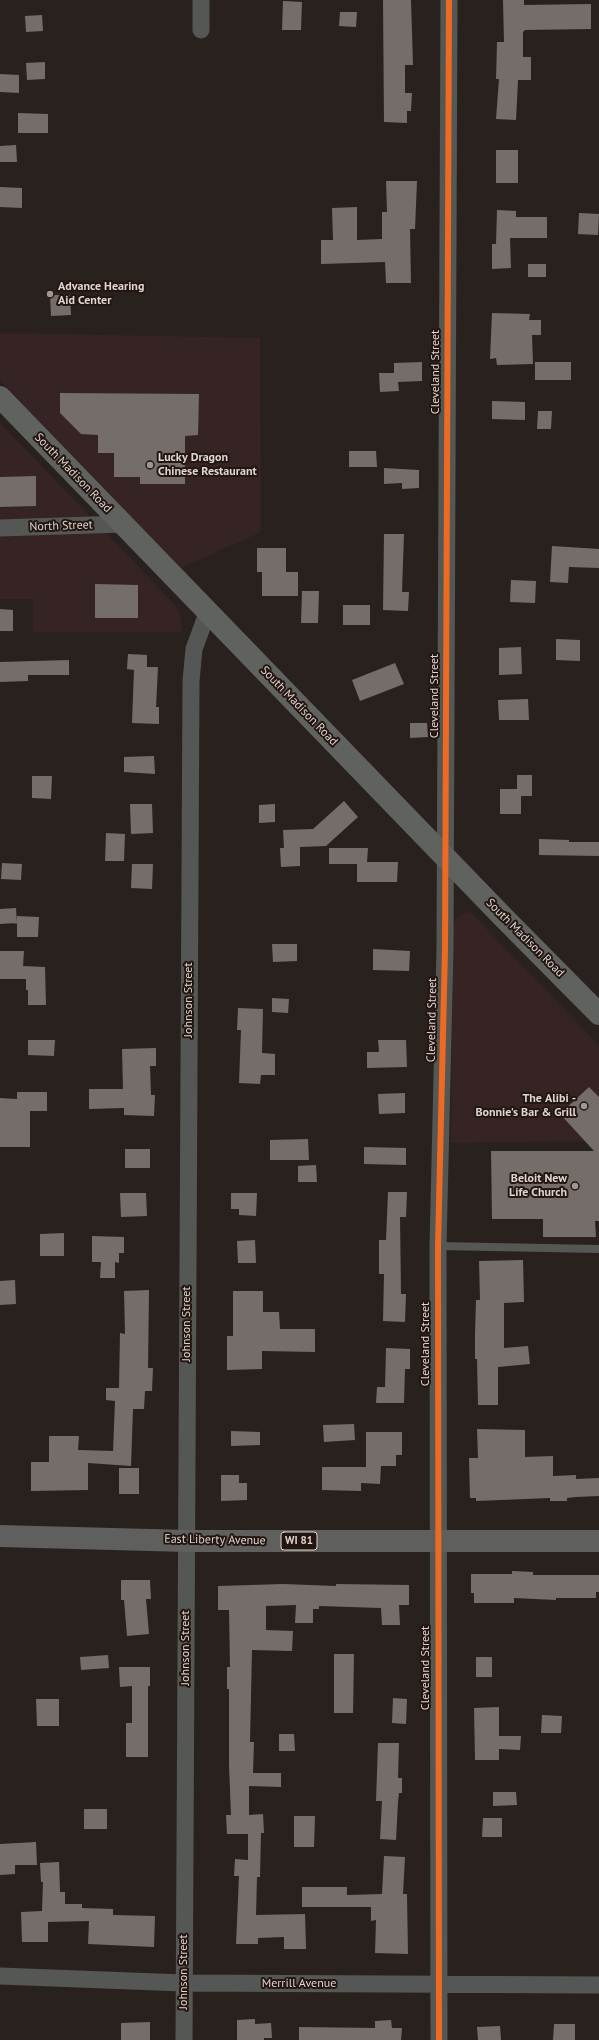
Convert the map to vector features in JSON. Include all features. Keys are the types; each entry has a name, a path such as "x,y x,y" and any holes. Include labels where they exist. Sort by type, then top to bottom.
{"main road":[{"name":"South Madison Road","path":"0,397 599,1014"},
{"name":"East Liberty Avenue","path":"0,1536 187,1541 599,1541"}],"street":[{"path":"201,0 201,30"},
{"name":"Cleveland Street","path":"438,2040 438,1246 445,949 449,0"},
{"name":"North Street","path":"0,528 122,524"},
{"name":"Johnson Street","path":"184,2040 183,1983 187,1541 191,676 194,649 208,611"},
{"name":"Merrill Avenue","path":"0,1976 183,1983 599,1985"}],"lane":[{"path":"438,1246 599,1249"}],"shaded area":[{"path":"0,333 260,338 261,532 181,568 0,380"},
{"path":"0,423 175,605 181,619 182,632 33,632 33,599 0,599"},
{"path":"465,912 471,913 599,1045 599,1141 451,1143 453,927 456,918"}],"building":[{"path":"383,0 411,0 413,65 405,65 405,93 412,93 411,111 407,111 407,123 384,122"},
{"path":"503,0 524,0 524,5 591,4 591,29 525,30 523,32 523,57 531,57 531,80 518,80 516,120 496,119 499,79 496,79 497,42 504,42"},
{"path":"283,1 302,2 301,30 282,30"},
{"path":"340,12 357,12 356,27 339,26"},
{"path":"42,15 43,31 26,32 25,16"},
{"path":"45,62 45,79 27,80 26,63"},
{"path":"0,74 19,75 19,93 0,92"},
{"path":"18,113 48,114 48,133 18,133"},
{"path":"16,145 17,162 0,162 0,146"},
{"path":"496,150 518,150 518,183 496,183"},
{"path":"386,181 417,181 415,229 410,229 411,283 386,283 385,262 321,264 321,240 333,240 332,208 357,207 357,240 382,239 382,212 387,212"},
{"path":"0,187 22,188 22,208 0,207"},
{"path":"497,210 516,211 516,217 547,217 547,238 510,238 511,268 492,269 492,244 496,244"},
{"path":"579,213 599,214 598,235 578,234"},
{"path":"528,264 546,264 546,277 528,277"},
{"path":"50,295 70,295 71,315 51,316"},
{"path":"492,313 530,314 529,320 541,320 541,335 532,335 533,364 497,365 496,358 490,359"},
{"path":"422,362 422,381 398,382 399,391 380,392 379,373 394,373 394,363"},
{"path":"535,362 571,362 571,380 535,380"},
{"path":"60,393 199,394 198,435 185,436 185,484 140,484 140,477 114,477 114,453 98,453 98,435 81,434 60,413"},
{"path":"492,401 525,402 525,420 492,419"},
{"path":"538,411 552,411 551,429 537,429"},
{"path":"349,451 376,451 377,467 349,467"},
{"path":"384,468 419,470 419,488 402,489 402,483 384,484"},
{"path":"36,476 36,506 0,507 0,477"},
{"path":"384,534 404,534 402,592 409,592 408,611 383,610"},
{"path":"552,546 599,549 599,568 569,567 568,583 550,582"},
{"path":"257,548 286,548 286,572 298,572 298,596 262,596 262,572 257,572"},
{"path":"511,580 536,581 535,603 510,602"},
{"path":"95,584 138,585 138,618 95,618"},
{"path":"302,591 319,591 318,623 301,623"},
{"path":"343,605 370,605 370,625 343,625"},
{"path":"0,609 13,610 13,631 0,631"},
{"path":"556,639 580,640 580,661 556,660"},
{"path":"521,647 522,674 499,675 499,648"},
{"path":"128,654 147,655 147,667 158,667 156,707 159,707 159,724 132,723 134,670 127,669"},
{"path":"69,660 69,675 28,675 28,681 0,682 0,662"},
{"path":"395,663 404,684 360,701 352,680"},
{"path":"528,699 529,720 499,720 498,700"},
{"path":"410,723 427,723 428,737 410,738"},
{"path":"154,756 155,774 124,772 124,757"},
{"path":"517,775 532,775 532,796 521,796 521,814 500,814 500,789 517,789"},
{"path":"32,776 52,776 51,799 32,798"},
{"path":"344,801 358,817 326,846 300,847 300,866 281,867 280,848 284,848 283,830 313,829"},
{"path":"130,804 152,804 153,833 131,834"},
{"path":"275,804 275,822 259,823 259,805"},
{"path":"106,833 125,834 124,861 105,861"},
{"path":"539,839 569,840 569,842 599,842 599,856 539,855"},
{"path":"329,848 368,848 367,862 398,862 397,882 357,882 357,864 329,864"},
{"path":"2,863 22,864 21,880 1,879"},
{"path":"132,864 153,864 152,889 131,888"},
{"path":"16,908 17,923 0,924 0,909"},
{"path":"17,916 39,917 38,937 17,937"},
{"path":"272,944 297,944 297,961 273,962"},
{"path":"373,949 410,951 409,971 373,970"},
{"path":"0,951 24,951 23,966 45,967 46,1005 28,1005 26,979 0,979"},
{"path":"272,998 289,999 288,1013 272,1012"},
{"path":"238,1008 263,1009 262,1053 275,1054 275,1075 261,1075 260,1084 239,1083 241,1030 237,1030"},
{"path":"28,1040 55,1040 54,1056 28,1055"},
{"path":"378,1040 406,1040 407,1067 367,1068 367,1052 379,1052"},
{"path":"156,1048 156,1066 150,1066 151,1095 155,1095 154,1116 124,1115 124,1108 89,1109 89,1089 123,1089 122,1049"},
{"name":"Beloit New Life Church","path":"589,1087 599,1097 599,1221 595,1221 596,1237 543,1237 543,1219 492,1219 491,1151 594,1151 560,1114"},
{"path":"17,1092 47,1092 47,1111 30,1111 30,1147 0,1147 0,1098 17,1099"},
{"path":"405,1093 405,1113 379,1114 378,1094"},
{"path":"308,1139 309,1160 270,1160 270,1140"},
{"path":"364,1147 406,1148 406,1165 364,1164"},
{"path":"125,1149 150,1149 150,1168 125,1168"},
{"path":"316,1165 317,1182 298,1182 298,1166"},
{"path":"388,1192 407,1192 406,1217 400,1217 401,1294 406,1294 405,1322 383,1321 384,1274 379,1274 379,1240 386,1240"},
{"path":"120,1193 146,1193 147,1216 121,1217"},
{"path":"231,1193 257,1193 256,1216 239,1215 239,1209 231,1209"},
{"path":"64,1233 64,1256 40,1256 40,1234"},
{"path":"92,1236 124,1237 124,1253 119,1253 119,1263 115,1262 115,1278 100,1278 101,1262 92,1262"},
{"path":"255,1240 256,1263 238,1263 237,1241"},
{"path":"523,1260 524,1302 504,1303 504,1348 528,1346 530,1364 498,1367 498,1405 478,1405 475,1334 476,1300 480,1300 479,1261"},
{"path":"15,1280 16,1304 0,1305 0,1281"},
{"path":"149,1290 148,1368 153,1368 152,1391 145,1391 144,1409 133,1409 131,1466 88,1463 88,1490 31,1491 31,1462 49,1462 49,1436 79,1436 78,1450 113,1451 115,1401 106,1400 106,1388 119,1388 120,1333 125,1334 124,1291"},
{"path":"233,1291 263,1291 263,1312 279,1312 280,1329 315,1329 315,1352 262,1351 262,1369 227,1370 227,1336 233,1336"},
{"path":"386,1348 410,1349 410,1369 405,1369 404,1403 376,1403 377,1387 385,1387"},
{"path":"354,1424 355,1440 324,1442 323,1425"},
{"path":"477,1429 525,1430 525,1457 553,1456 553,1476 576,1475 576,1479 599,1478 599,1496 567,1498 567,1501 550,1501 550,1498 476,1501 476,1498 470,1498 469,1458 478,1458"},
{"path":"231,1431 260,1432 260,1445 231,1446"},
{"path":"366,1432 402,1432 402,1455 396,1455 396,1466 381,1466 380,1484 361,1483 361,1491 322,1490 322,1467 366,1467"},
{"path":"119,1468 139,1468 139,1494 119,1494"},
{"path":"221,1475 239,1475 239,1483 247,1483 247,1500 221,1501"},
{"path":"512,1571 533,1572 533,1575 599,1575 599,1592 596,1592 596,1598 556,1598 556,1600 514,1598 514,1603 474,1603 474,1593 471,1593 471,1574 512,1574"},
{"path":"121,1580 150,1580 151,1599 146,1599 149,1634 127,1636 124,1600 121,1600"},
{"path":"283,1584 336,1586 336,1584 409,1585 409,1605 399,1605 400,1625 382,1625 381,1608 319,1606 319,1609 313,1609 313,1623 295,1623 296,1605 266,1606 266,1630 293,1631 292,1651 252,1650 250,1742 254,1742 253,1773 281,1773 281,1787 249,1786 249,1815 263,1814 264,1833 261,1833 260,1877 257,1877 256,1915 305,1914 306,1949 284,1949 284,1937 258,1938 258,1944 236,1944 239,1876 234,1876 235,1859 248,1860 248,1834 227,1834 226,1815 231,1815 229,1765 229,1689 227,1689 227,1667 230,1667 229,1610 218,1610 218,1586"},
{"path":"334,1654 354,1654 353,1713 334,1713"},
{"path":"108,1655 109,1668 81,1670 80,1657"},
{"path":"476,1657 492,1657 492,1677 476,1677"},
{"path":"119,1667 150,1667 150,1686 148,1686 148,1757 126,1757 126,1723 132,1723 132,1686 120,1687"},
{"path":"393,1698 407,1699 406,1724 392,1723"},
{"path":"36,1699 59,1699 59,1726 37,1726"},
{"path":"499,1707 499,1736 521,1736 520,1750 499,1749 499,1760 475,1760 474,1708"},
{"path":"542,1715 562,1716 561,1733 541,1733"},
{"path":"279,1734 294,1734 295,1751 279,1751"},
{"path":"378,1743 399,1743 398,1778 402,1778 402,1793 399,1793 396,1840 380,1839 382,1801 376,1801"},
{"path":"493,1792 516,1792 517,1805 493,1806"},
{"path":"84,1809 107,1809 107,1829 84,1829"},
{"path":"294,1816 315,1816 314,1847 294,1847"},
{"path":"483,1818 502,1818 502,1837 482,1837"},
{"path":"36,1842 37,1865 15,1865 15,1874 0,1875 0,1844"},
{"path":"384,1856 405,1857 403,1894 407,1894 408,1954 375,1953 376,1920 371,1921 371,1907 302,1907 302,1887 347,1887 347,1895 382,1894"},
{"path":"59,1862 60,1892 65,1892 65,1904 82,1904 82,1908 113,1909 113,1915 155,1916 154,1947 88,1944 89,1921 48,1922 48,1942 22,1942 21,1912 42,1911 43,1882 41,1882 40,1863"},
{"path":"255,2019 255,2024 271,2023 272,2038 264,2038 264,2040 237,2040 237,2020"},
{"path":"391,2020 392,2028 402,2028 401,2040 299,2040 299,2027 375,2028 375,2021"},
{"path":"150,2022 150,2040 121,2040 121,2023"},
{"path":"554,2024 575,2024 575,2040 553,2040"},
{"path":"500,2026 501,2040 478,2040 477,2027"}],"cycle path":[{"path":"439,2040 438,1246 445,949 449,0"}],"place":[{"name":"Advance Hearing Aid Center","path":"50,294"},
{"name":"Lucky Dragon Chinese Restaurant","path":"150,465"},
{"name":"The Alibi - Bonnie's Bar & Grill","path":"584,1106"},
{"name":"Beloit New Life Church","path":"575,1186"}]}
